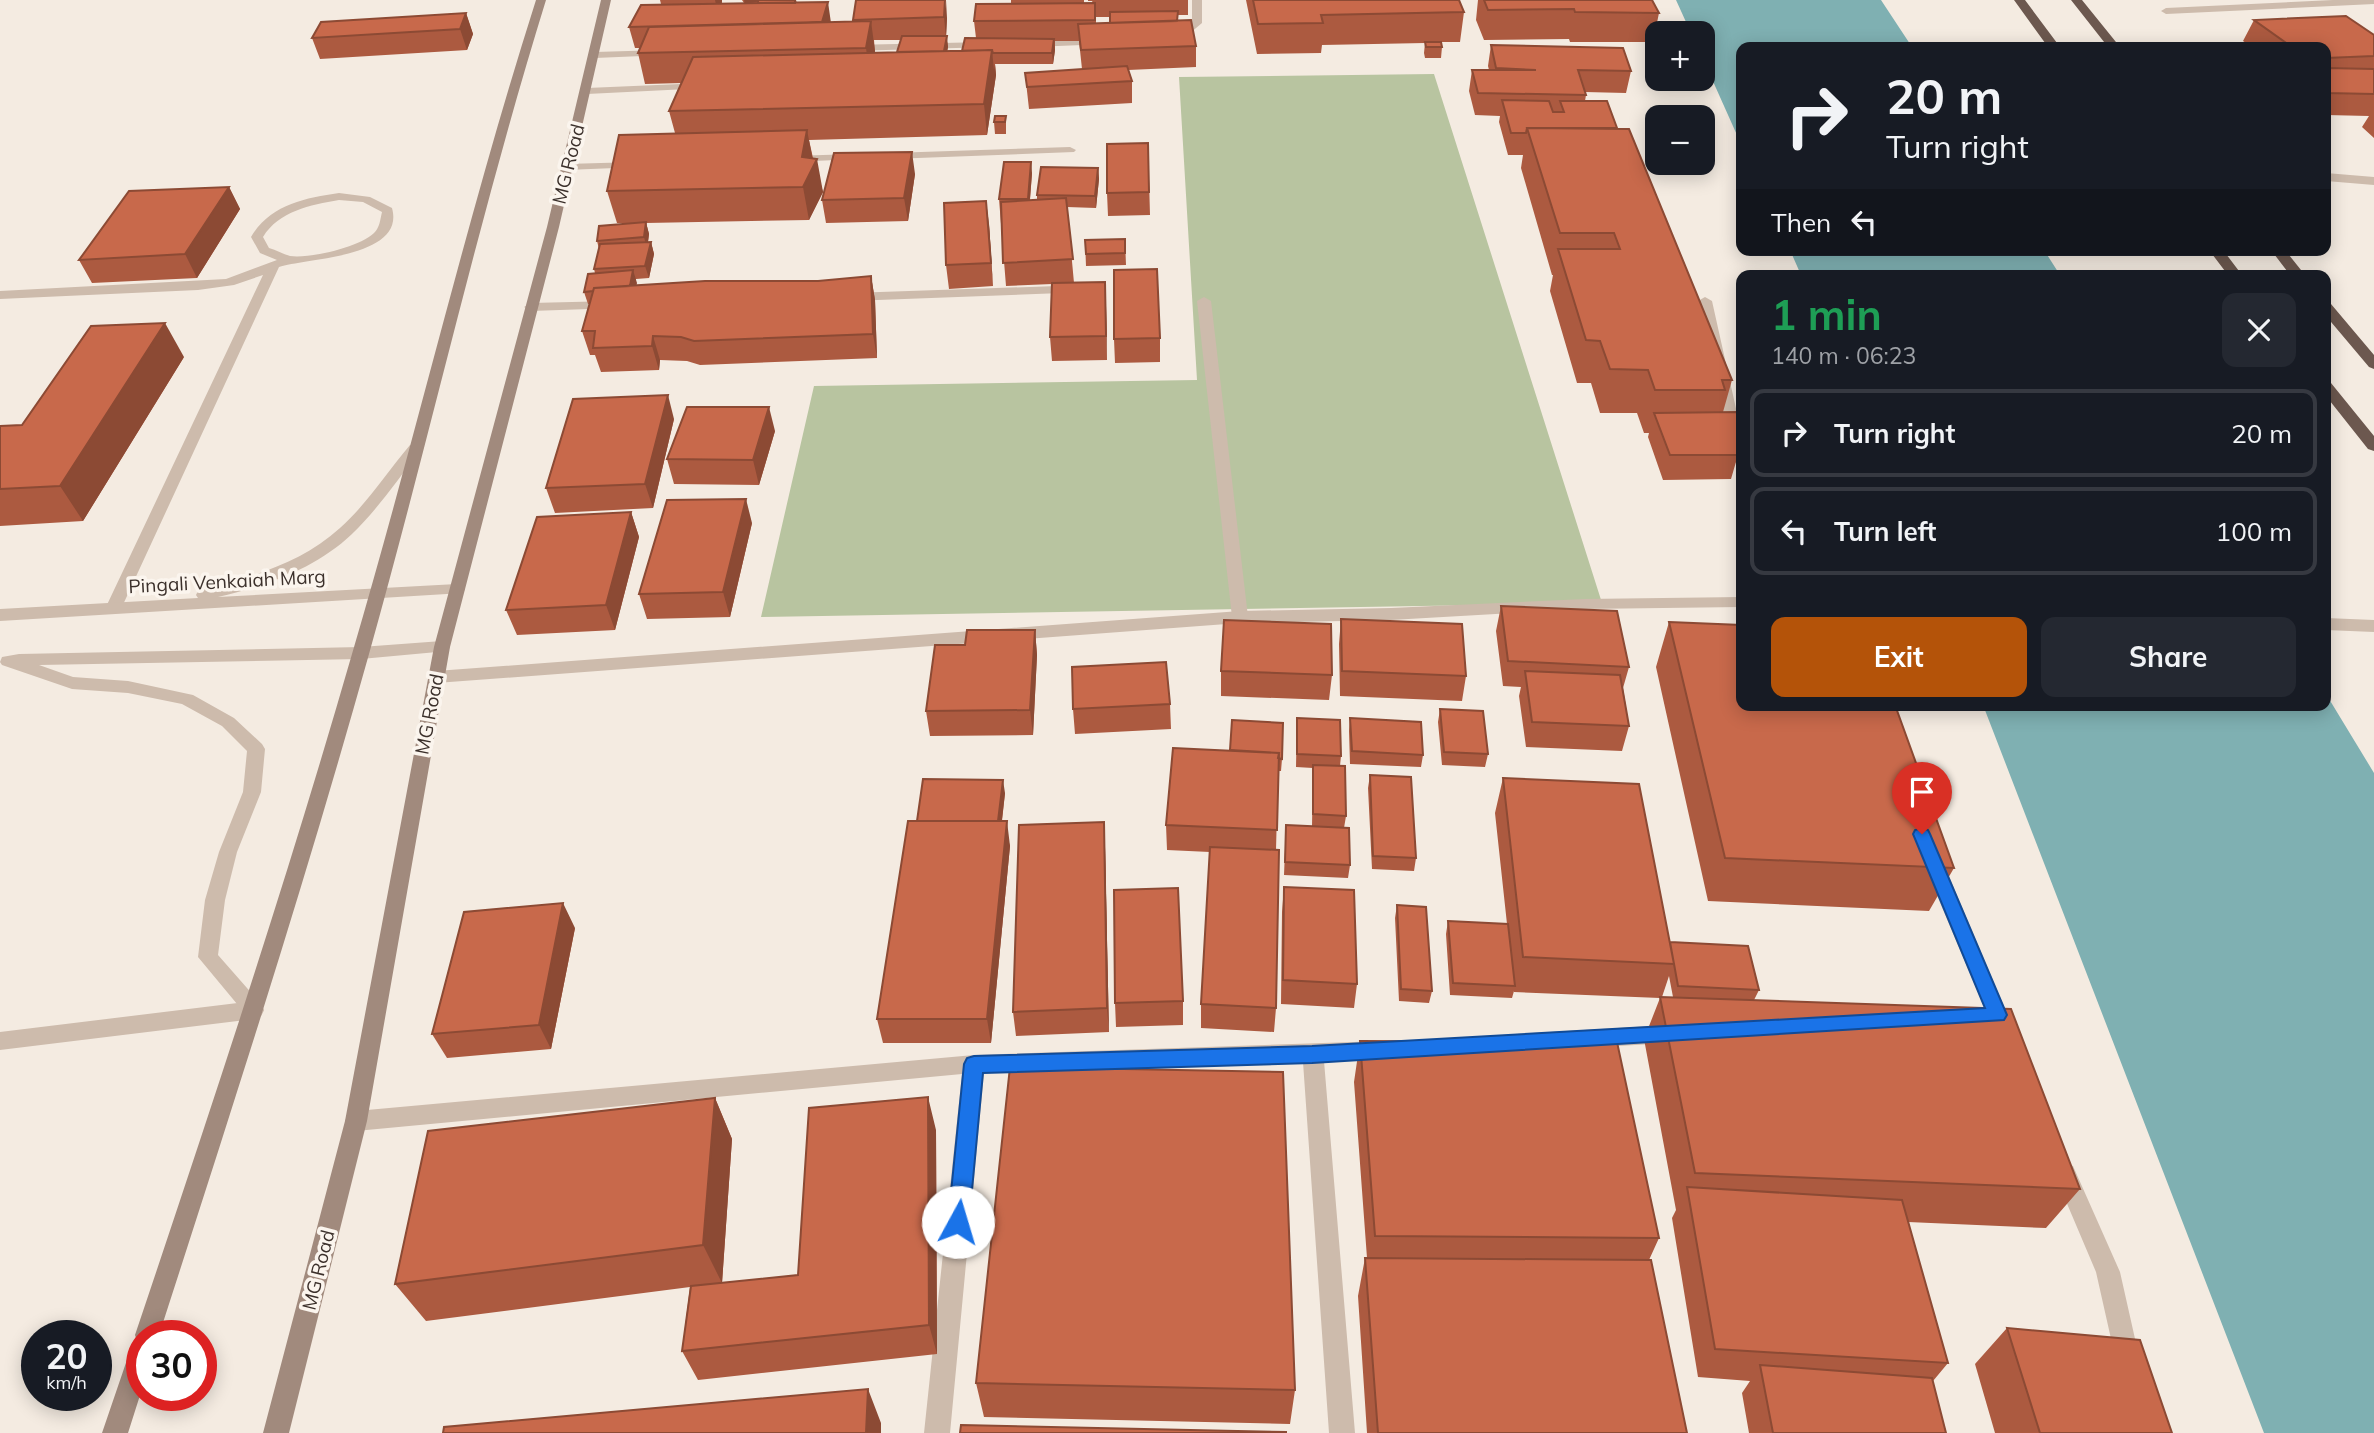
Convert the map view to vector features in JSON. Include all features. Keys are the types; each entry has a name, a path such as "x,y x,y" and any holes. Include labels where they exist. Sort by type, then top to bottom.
{"highway":[{"path":"2019,0 2050,42"},
{"path":"2076,0 2110,42"},
{"path":"2221,256 2231,270"},
{"path":"2283,256 2294,270"},
{"path":"2331,313 2374,364"},
{"path":"2331,392 2374,446"}],"main road":[{"path":"152,1320 254,1010 361,653 502,124 541,0"},
{"name":"MG Road","path":"276,1433 356,1121 442,647 587,91 606,0"},
{"path":"115,1433 126,1400"}],"street":[{"path":"1166,38 1179,37 1197,23 1197,0"},
{"path":"2166,11 2374,1"},
{"path":"1022,44 1116,41"},
{"path":"843,48 995,45"},
{"path":"595,55 677,53"},
{"path":"587,91 710,86"},
{"path":"776,160 1069,150"},
{"path":"566,167 650,164"},
{"path":"2331,177 2374,181"},
{"path":"0,295 230,283 290,260 311,259 353,249 382,231 388,220 388,211 368,199 350,197 312,201 280,212 258,229 255,237 257,246 264,252 290,260"},
{"path":"113,609 272,267"},
{"path":"835,298 1057,290"},
{"path":"1204,301 1240,617"},
{"path":"1704,301 1736,440"},
{"path":"531,307 628,304"},
{"path":"142,607 268,579 318,551 346,531 415,448"},
{"name":"Pingali Venkaiah Marg","path":"0,615 457,589"},
{"path":"436,677 1240,617 1391,614 1585,604 1736,602"},
{"path":"2331,624 2374,626"},
{"path":"4,661 361,653 442,647"},
{"path":"4,661 72,683 128,687 187,699 228,722 256,749 252,792 229,852 215,900 208,957 254,1010"},
{"path":"1927,847 2014,1053"},
{"path":"0,1041 254,1010"},
{"path":"1970,1016 1997,1015"},
{"path":"1491,1044 1696,1032"},
{"path":"356,1121 974,1064 1408,1049"},
{"path":"1312,1054 1342,1433"},
{"path":"937,1433 974,1064"},
{"path":"2058,1156 2108,1272 2132,1379"}],"green space":[{"path":"1434,74 1602,603 761,617 814,386 1197,380 1179,77"}],"water":[{"path":"1676,0 1881,0 1909,42 1736,42 1736,133 1715,86 1715,21 1686,21"},
{"path":"1793,256 2048,256 2057,270 1799,270"},
{"path":"2331,702 2374,773 2374,1433 2264,1433 1985,711 2331,711"}],"building":[{"path":"758,0 795,0 795,3 758,3"},
{"path":"856,0 945,0 944,17 853,20"},
{"path":"1253,0 1459,0 1464,12 1321,15 1323,23 1258,24"},
{"path":"1484,0 1652,0 1659,13 1575,12 1574,9 1488,10"},
{"path":"828,2 822,22 629,27 641,5"},
{"path":"1095,3 1095,20 974,21 976,4"},
{"path":"1178,11 1177,21 1110,23 1110,12"},
{"path":"466,13 460,29 312,38 321,22"},
{"path":"2346,16 2374,35 2374,56 2331,58 2331,42 2285,42 2254,20"},
{"path":"1191,20 1196,46 1081,50 1078,24"},
{"path":"871,21 866,48 638,53 649,27"},
{"path":"902,36 947,36 944,51 897,52"},
{"path":"965,38 1054,39 1052,53 993,53 992,50 962,51"},
{"path":"1425,42 1441,42 1442,47 1426,47"},
{"path":"1491,45 1623,48 1631,71 1578,70 1586,95 1478,93 1472,70 1536,70 1496,68"},
{"path":"992,50 984,104 669,111 693,57"},
{"path":"1127,66 1132,81 1027,87 1025,73"},
{"path":"2331,68 2374,69 2374,94 2331,93"},
{"path":"1502,100 1549,101 1553,112 1564,112 1560,101 1607,101 1617,128 1527,128 1526,133 1511,133"},
{"path":"995,116 1006,116 1005,122 994,122"},
{"path":"1527,128 1629,129 1645,168 1645,175 1648,175 1732,380 1722,380 1725,390 1655,390 1648,370 1610,369 1600,341 1586,340 1558,249 1620,249 1614,233 1560,233"},
{"path":"807,130 802,157 817,159 803,187 607,191 619,135"},
{"path":"1148,143 1149,192 1107,193 1107,144"},
{"path":"912,152 904,198 822,200 834,153"},
{"path":"1004,162 1031,162 1028,199 999,199"},
{"path":"1041,167 1098,168 1095,196 1037,195"},
{"path":"229,187 185,254 79,260 129,191"},
{"path":"1066,198 1073,259 1003,263 1001,202"},
{"path":"986,201 991,263 946,265 944,203"},
{"path":"646,222 644,237 597,241 599,226"},
{"path":"1125,239 1125,253 1086,254 1085,240"},
{"path":"651,242 645,266 594,269 600,244"},
{"path":"1157,269 1160,338 1114,339 1114,270"},
{"path":"633,270 630,286 594,288 593,291 584,292 588,274"},
{"path":"871,276 873,334 694,341 681,337 653,336 652,346 593,348 595,331 582,331 594,288 705,281 818,281"},
{"path":"1105,282 1106,336 1050,337 1052,283"},
{"path":"165,323 60,486 0,489 0,426 22,425 91,326"},
{"path":"668,395 645,484 546,488 573,399"},
{"path":"687,407 769,407 753,460 667,459"},
{"path":"1736,412 1736,455 1670,455 1654,413"},
{"path":"746,499 723,592 639,594 667,500"},
{"path":"631,512 606,605 506,610 537,517"},
{"path":"1501,606 1617,611 1629,667 1508,661"},
{"path":"1341,619 1462,624 1466,676 1342,671"},
{"path":"1224,620 1331,624 1332,675 1221,671"},
{"path":"1669,622 1736,625 1736,711 1897,711 1954,868 1725,858"},
{"path":"967,630 1035,630 1030,710 926,711 935,645 965,645"},
{"path":"1166,662 1170,704 1073,709 1072,667"},
{"path":"1525,671 1620,675 1629,726 1532,722"},
{"path":"1440,709 1483,711 1488,754 1444,752"},
{"path":"1297,718 1340,720 1341,756 1297,754"},
{"path":"1350,718 1421,722 1423,755 1352,751"},
{"path":"1232,720 1283,723 1282,759 1278,758 1279,753 1230,750"},
{"path":"1173,748 1279,753 1277,830 1166,825"},
{"path":"1313,765 1345,766 1346,816 1313,814"},
{"path":"1370,775 1411,777 1416,858 1373,856"},
{"path":"1503,778 1639,784 1674,964 1523,957"},
{"path":"923,779 1003,780 998,821 917,821"},
{"path":"908,821 1007,821 987,1019 877,1019"},
{"path":"1104,822 1107,1008 1013,1012 1019,825"},
{"path":"1286,825 1349,828 1350,865 1285,862"},
{"path":"1210,847 1279,850 1276,1008 1201,1004"},
{"path":"1284,887 1354,890 1357,984 1283,980"},
{"path":"1178,888 1183,1001 1115,1003 1114,890"},
{"path":"563,903 539,1025 432,1034 464,912"},
{"path":"1397,905 1426,907 1432,991 1401,989"},
{"path":"1448,921 1508,924 1515,986 1453,983"},
{"path":"1670,942 1748,946 1759,990 1678,986"},
{"path":"1660,997 2011,1009 2080,1189 1695,1173"},
{"path":"1360,1041 1617,1042 1659,1238 1375,1236"},
{"path":"1010,1067 1283,1072 1295,1390 976,1383"},
{"path":"928,1097 929,1325 682,1351 691,1286 798,1275 809,1108"},
{"path":"715,1098 703,1245 395,1284 428,1131"},
{"path":"1687,1187 1902,1200 1948,1363 1715,1349"},
{"path":"1365,1258 1651,1260 1687,1433 1378,1433"},
{"path":"2007,1328 2140,1340 2172,1433 2040,1433"},
{"path":"1760,1365 1932,1378 1946,1433 1773,1433"},
{"path":"868,1389 866,1433 443,1433 444,1427"},
{"path":"961,1425 1286,1432 1286,1433 960,1433"}],"route":[{"path":"958,1222 974,1064 1312,1054 1997,1015 1922,834"}]}
